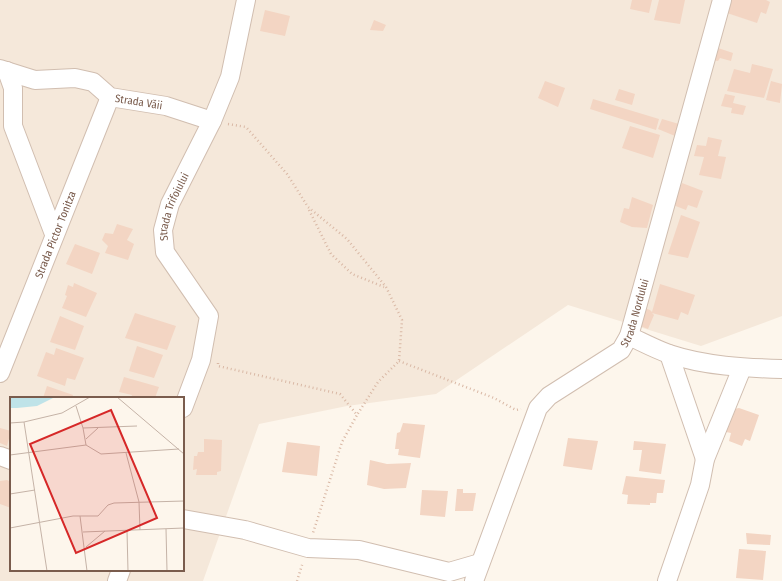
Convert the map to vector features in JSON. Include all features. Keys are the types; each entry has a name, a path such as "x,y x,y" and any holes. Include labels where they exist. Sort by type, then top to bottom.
{"street":[{"name":"Strada Trifoiului","path":"184,405 201,360 209,316 165,252 163,230 170,204 212,121 230,77 246,0"},
{"name":"Strada Nordului","path":"474,581 538,408 549,396 621,350 629,336 722,0"},
{"name":"Strada Văii","path":"4,70 34,80 75,78 93,82 110,97 166,106 212,121"},
{"path":"4,70 13,88 12,126 54,234"},
{"name":"Strada Pictor Tonitza","path":"1,369 110,97"},
{"path":"629,336 669,354 742,368 782,369"},
{"path":"669,354 705,459"},
{"path":"667,581 700,485 705,459 742,368"},
{"path":"0,456 10,460"},
{"path":"184,519 246,530 308,548 359,550 449,572 480,563"},
{"path":"117,581 121,571"}],"path":[{"path":"212,121 246,127 287,174 308,208 331,254 352,274 386,287"},
{"path":"297,581 342,442 378,382 399,361 402,320 386,287 347,239 308,208"},
{"path":"217,359 218,366 340,394 357,415"},
{"path":"399,361 494,398 516,410 538,408"}],"shaded area":[{"path":"0,0 782,0 782,316 701,346 568,305 436,394 347,406 259,424 203,581 0,581"}],"building":[{"path":"632,0 652,0 649,13 630,9"},
{"path":"659,0 685,0 680,24 654,20"},
{"path":"731,0 766,0 770,2 766,14 761,12 757,23 727,13"},
{"path":"265,10 290,16 285,36 260,31"},
{"path":"374,20 386,25 383,31 370,30"},
{"path":"715,47 733,53 731,61 720,58 718,61 711,60"},
{"path":"752,64 773,69 764,98 727,91 734,69 750,73"},
{"path":"545,81 565,88 558,107 538,98"},
{"path":"771,81 782,84 780,103 766,100"},
{"path":"619,89 635,94 632,105 615,100"},
{"path":"725,94 735,96 733,103 746,106 743,115 731,113 732,108 721,106"},
{"path":"593,99 659,119 656,130 590,109"},
{"path":"662,119 679,124 675,136 658,129"},
{"path":"630,126 660,135 653,158 622,148"},
{"path":"708,137 722,140 718,156 726,157 721,179 699,175 704,157 694,156 697,145 706,146"},
{"path":"682,183 703,191 697,208 688,205 686,210 673,205"},
{"path":"632,197 653,205 647,228 632,227 620,222 624,208 629,209"},
{"path":"681,215 700,222 688,258 668,254"},
{"path":"117,224 133,229 127,240 134,244 128,260 105,253 108,246 102,240 105,233 113,234"},
{"path":"75,244 100,253 92,274 66,264"},
{"path":"74,283 97,293 86,317 62,308 67,296 65,295 68,285 73,287"},
{"path":"660,284 695,295 688,315 681,312 678,320 652,313 654,315 648,329 635,324 642,307 652,312"},
{"path":"135,313 176,326 167,350 125,338"},
{"path":"60,316 84,326 75,350 50,342"},
{"path":"137,346 163,355 154,378 129,371"},
{"path":"56,348 84,358 75,380 67,378 65,386 37,376 46,352 54,355"},
{"path":"124,377 159,387 155,397 131,397 132,395 119,392"},
{"path":"47,386 73,395 72,397 43,397"},
{"path":"739,408 759,415 750,441 745,439 742,446 729,441 731,433 726,432 734,409"},
{"path":"403,423 425,425 420,458 398,455 399,449 395,449 397,433 400,432"},
{"path":"0,428 10,431 7,446 0,443"},
{"path":"568,438 598,441 592,470 563,466"},
{"path":"204,439 222,440 221,471 217,472 217,475 196,475 197,469 193,470 194,456 197,456 198,452 204,452"},
{"path":"634,441 666,444 661,474 639,471 642,450 633,450"},
{"path":"287,442 320,446 317,476 282,472"},
{"path":"370,460 387,464 411,463 406,488 384,489 367,485"},
{"path":"626,476 665,480 663,493 657,493 656,503 650,503 650,505 627,504 628,495 622,494"},
{"path":"7,480 10,482 10,508 0,504 0,481"},
{"path":"457,489 463,489 463,493 476,493 473,511 455,511"},
{"path":"422,490 448,491 445,517 420,515"},
{"path":"746,533 771,535 770,545 747,544"},
{"path":"739,549 766,551 763,580 736,578"}]}
